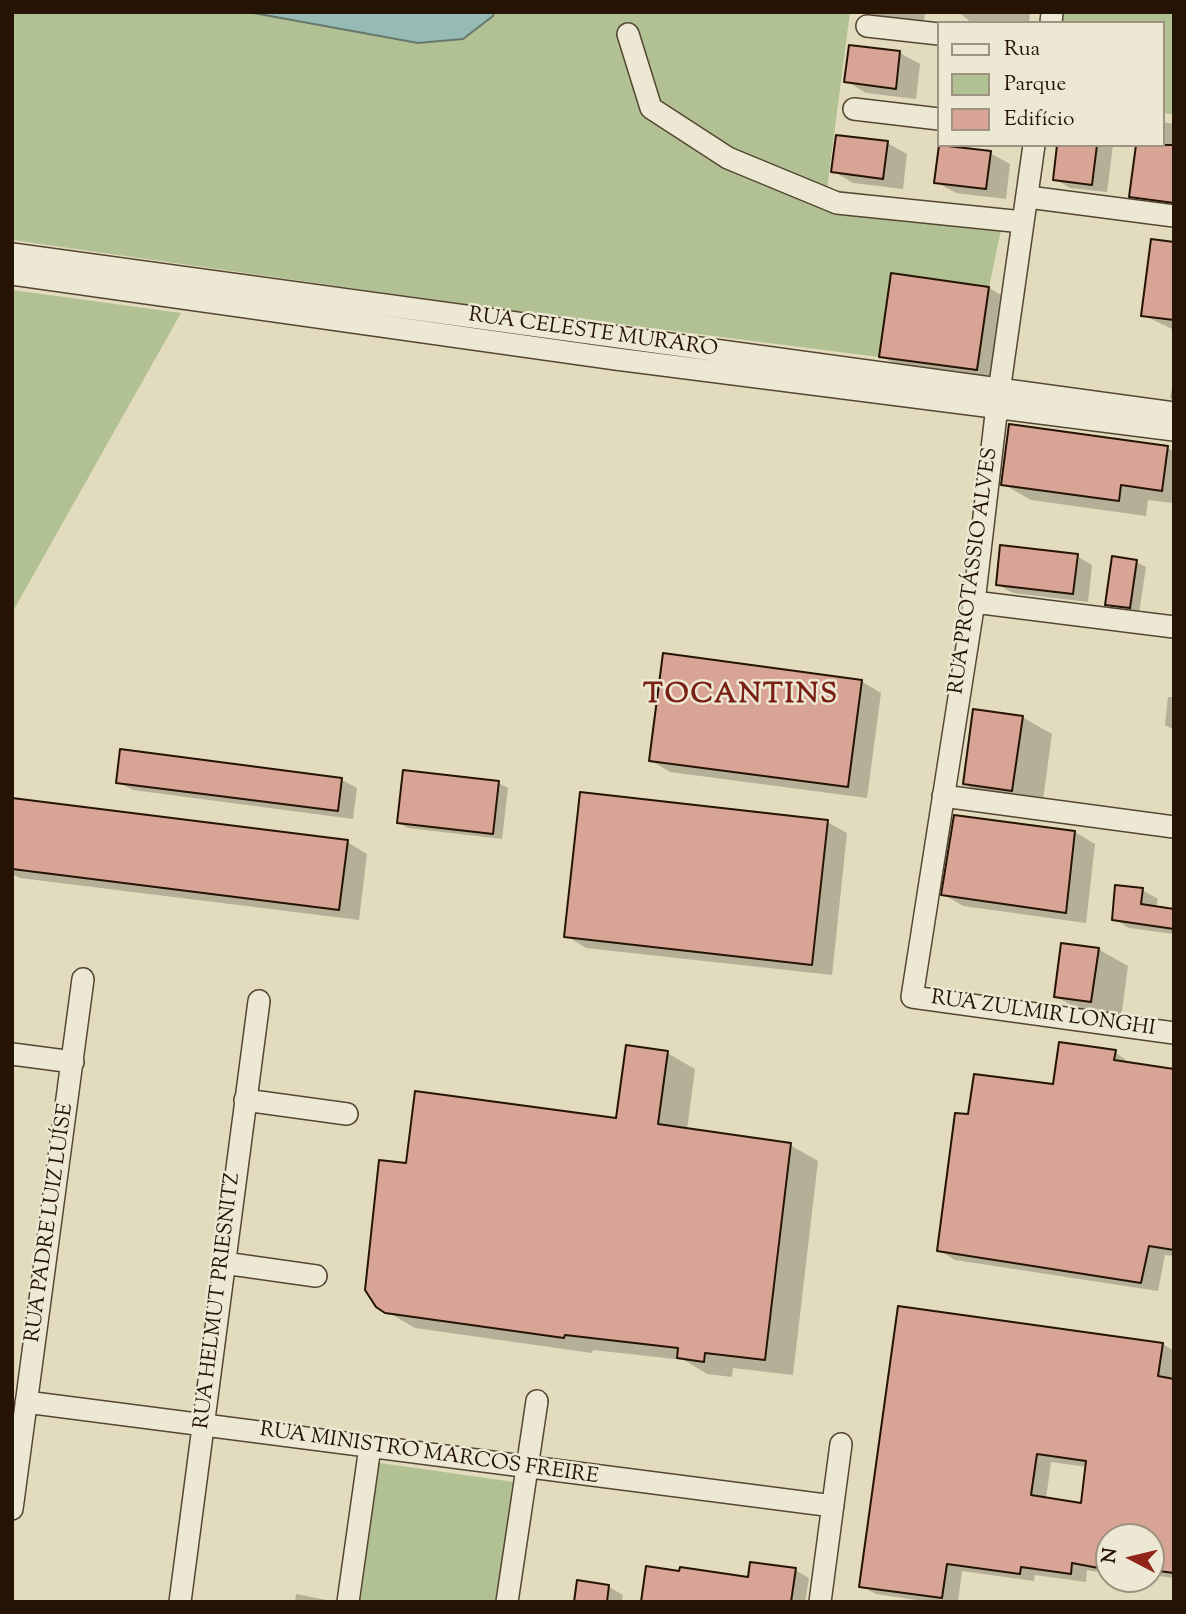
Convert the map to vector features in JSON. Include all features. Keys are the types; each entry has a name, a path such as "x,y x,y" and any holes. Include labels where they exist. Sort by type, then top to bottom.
{"street":[{"path":"867,26 937,34"},
{"path":"628,34 651,108 727,158 837,203 1023,222"},
{"path":"854,108 937,119"},
{"name":"RUA PROTÁSSIO ALVES","path":"912,997 974,602 998,397 1034,147"},
{"path":"1028,197 1174,216"},
{"name":"RUA CELESTE MURARO","path":"12,254 998,397 1174,430"},
{"name":"RUA CELESTE MURARO","path":"12,274 616,359 1174,413"},
{"path":"974,602 1174,627"},
{"path":"943,796 1174,827"},
{"name":"RUA PADRE LUIZ LUÍSE","path":"12,1509 83,979"},
{"name":"RUA ZULMIR LONGHI","path":"912,997 1174,1032"},
{"name":"RUA HELMUT PRIESNITZ","path":"180,1602 259,1001"},
{"path":"12,1054 73,1062"},
{"path":"245,1100 347,1114"},
{"path":"224,1263 316,1276"},
{"path":"506,1602 537,1401"},
{"name":"RUA MINISTRO MARCOS FREIRE","path":"26,1402 832,1506"},
{"path":"820,1602 841,1444"},
{"path":"348,1602 370,1447"}],"green space":[{"path":"12,12 850,12 827,189 1005,211 989,287 891,273 879,357 493,308 12,240"},
{"path":"1061,12 1174,12 1174,115 1165,113 1165,21 1059,21"},
{"path":"12,290 181,313 12,613"},
{"path":"373,1462 514,1482 497,1602 355,1602"}],"water":[{"path":"248,12 494,12 493,16 463,39 418,43"}],"building":[{"path":"849,45 900,51 896,89 844,82"},
{"path":"836,135 888,141 883,179 831,172"},
{"path":"1174,145 1174,203 1129,197 1136,147"},
{"path":"939,147 991,151 986,189 934,183"},
{"path":"1057,147 1097,147 1092,185 1053,180"},
{"path":"1151,239 1174,242 1174,320 1141,316"},
{"path":"891,273 989,287 977,370 879,357"},
{"path":"1009,424 1168,446 1162,491 1121,485 1119,501 1001,485"},
{"path":"1000,545 1078,554 1073,594 996,585"},
{"path":"1112,556 1137,560 1130,608 1105,605"},
{"path":"663,653 862,680 848,787 649,761"},
{"path":"973,709 1023,716 1012,791 963,784"},
{"path":"120,749 342,778 338,811 116,783"},
{"path":"403,770 499,781 493,834 397,823"},
{"path":"580,792 828,820 812,965 564,937"},
{"path":"12,798 348,840 339,910 12,869"},
{"path":"954,815 1075,831 1066,913 941,895"},
{"path":"1115,885 1143,888 1141,904 1174,909 1174,929 1112,920"},
{"path":"1061,943 1099,948 1091,1002 1054,997"},
{"path":"1059,1042 1116,1050 1114,1060 1174,1069 1174,1250 1149,1246 1141,1283 937,1251 955,1113 968,1114 974,1074 1053,1084"},
{"path":"626,1045 668,1051 658,1124 791,1143 765,1360 705,1353 704,1362 677,1358 678,1348 565,1335 564,1338 385,1313 376,1307 365,1290 379,1160 406,1163 415,1091 616,1118"},
{"path":"898,1306 1163,1343 1158,1376 1174,1379 1174,1573 1165,1572 1165,1523 1095,1523 1095,1567 1072,1563 1071,1574 1021,1567 1020,1574 947,1564 942,1598 859,1587","holes":["1037,1454 1086,1461 1081,1503 1031,1495"]},
{"path":"750,1562 796,1568 791,1602 641,1602 646,1566 679,1571 680,1567 748,1577"},
{"path":"577,1580 609,1585 607,1602 574,1602"}],"district":[{"name":"TOCANTINS","path":"741,697"}]}
